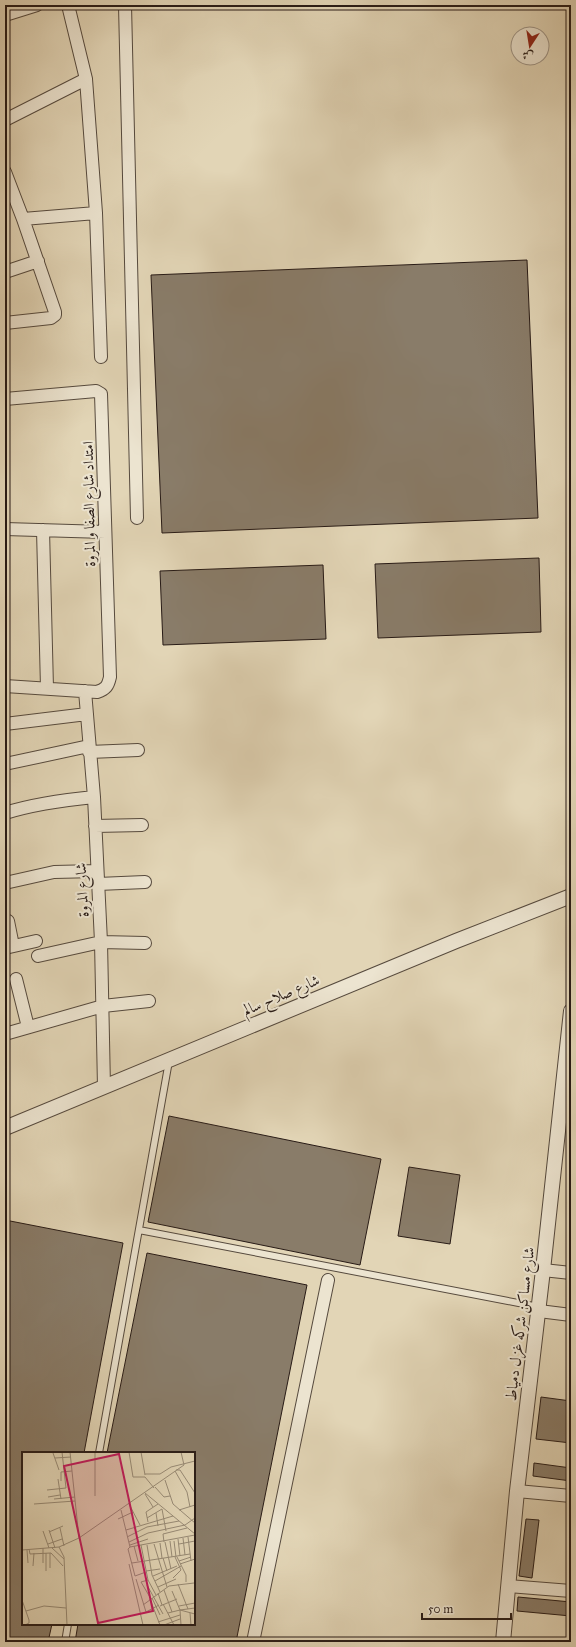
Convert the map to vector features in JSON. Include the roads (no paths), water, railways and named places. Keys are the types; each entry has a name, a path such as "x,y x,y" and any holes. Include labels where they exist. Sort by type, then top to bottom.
{"street":[{"path":"5,15 37,5"},
{"path":"68,5 86,79 96,213 101,357"},
{"path":"125,5 137,518"},
{"path":"5,120 86,79"},
{"path":"5,172 55,310 55,315 51,318 5,323"},
{"path":"23,220 96,213"},
{"path":"5,272 38,261"},
{"name":"امتداد شارع الصفا و المروة","path":"5,398 96,391 101,394 110,677 108,685 104,690 97,692 85,692"},
{"path":"5,530 105,532"},
{"path":"43,530 47,688"},
{"path":"5,686 85,692"},
{"name":"شارع المروة","path":"85,692 94,797 101,942 104,1087"},
{"path":"5,724 86,714"},
{"path":"5,764 89,749 138,750"},
{"path":"5,813 30,805 94,797"},
{"path":"95,826 142,825"},
{"path":"5,883 54,872 97,870"},
{"path":"98,884 145,882"},
{"name":"شارع صلاح سالم","path":"5,1128 456,941 571,896"},
{"path":"8,921 9,947 36,941"},
{"path":"38,956 101,942 145,943"},
{"path":"16,979 28,1027"},
{"path":"5,1034 103,1006 149,1001"},
{"name":"شارع مساكن شركه غزل دمياط","path":"503,1642 517,1491 539,1309 571,1011"},
{"path":"543,1270 571,1273"},
{"path":"253,1642 328,1280"},
{"path":"539,1309 571,1315"},
{"path":"517,1491 571,1496"},
{"path":"508,1586 571,1591"}],"lane":[{"path":"99,1452 170,1059"},
{"path":"139,1230 539,1309"},
{"path":"65,1642 68,1625"}]}
